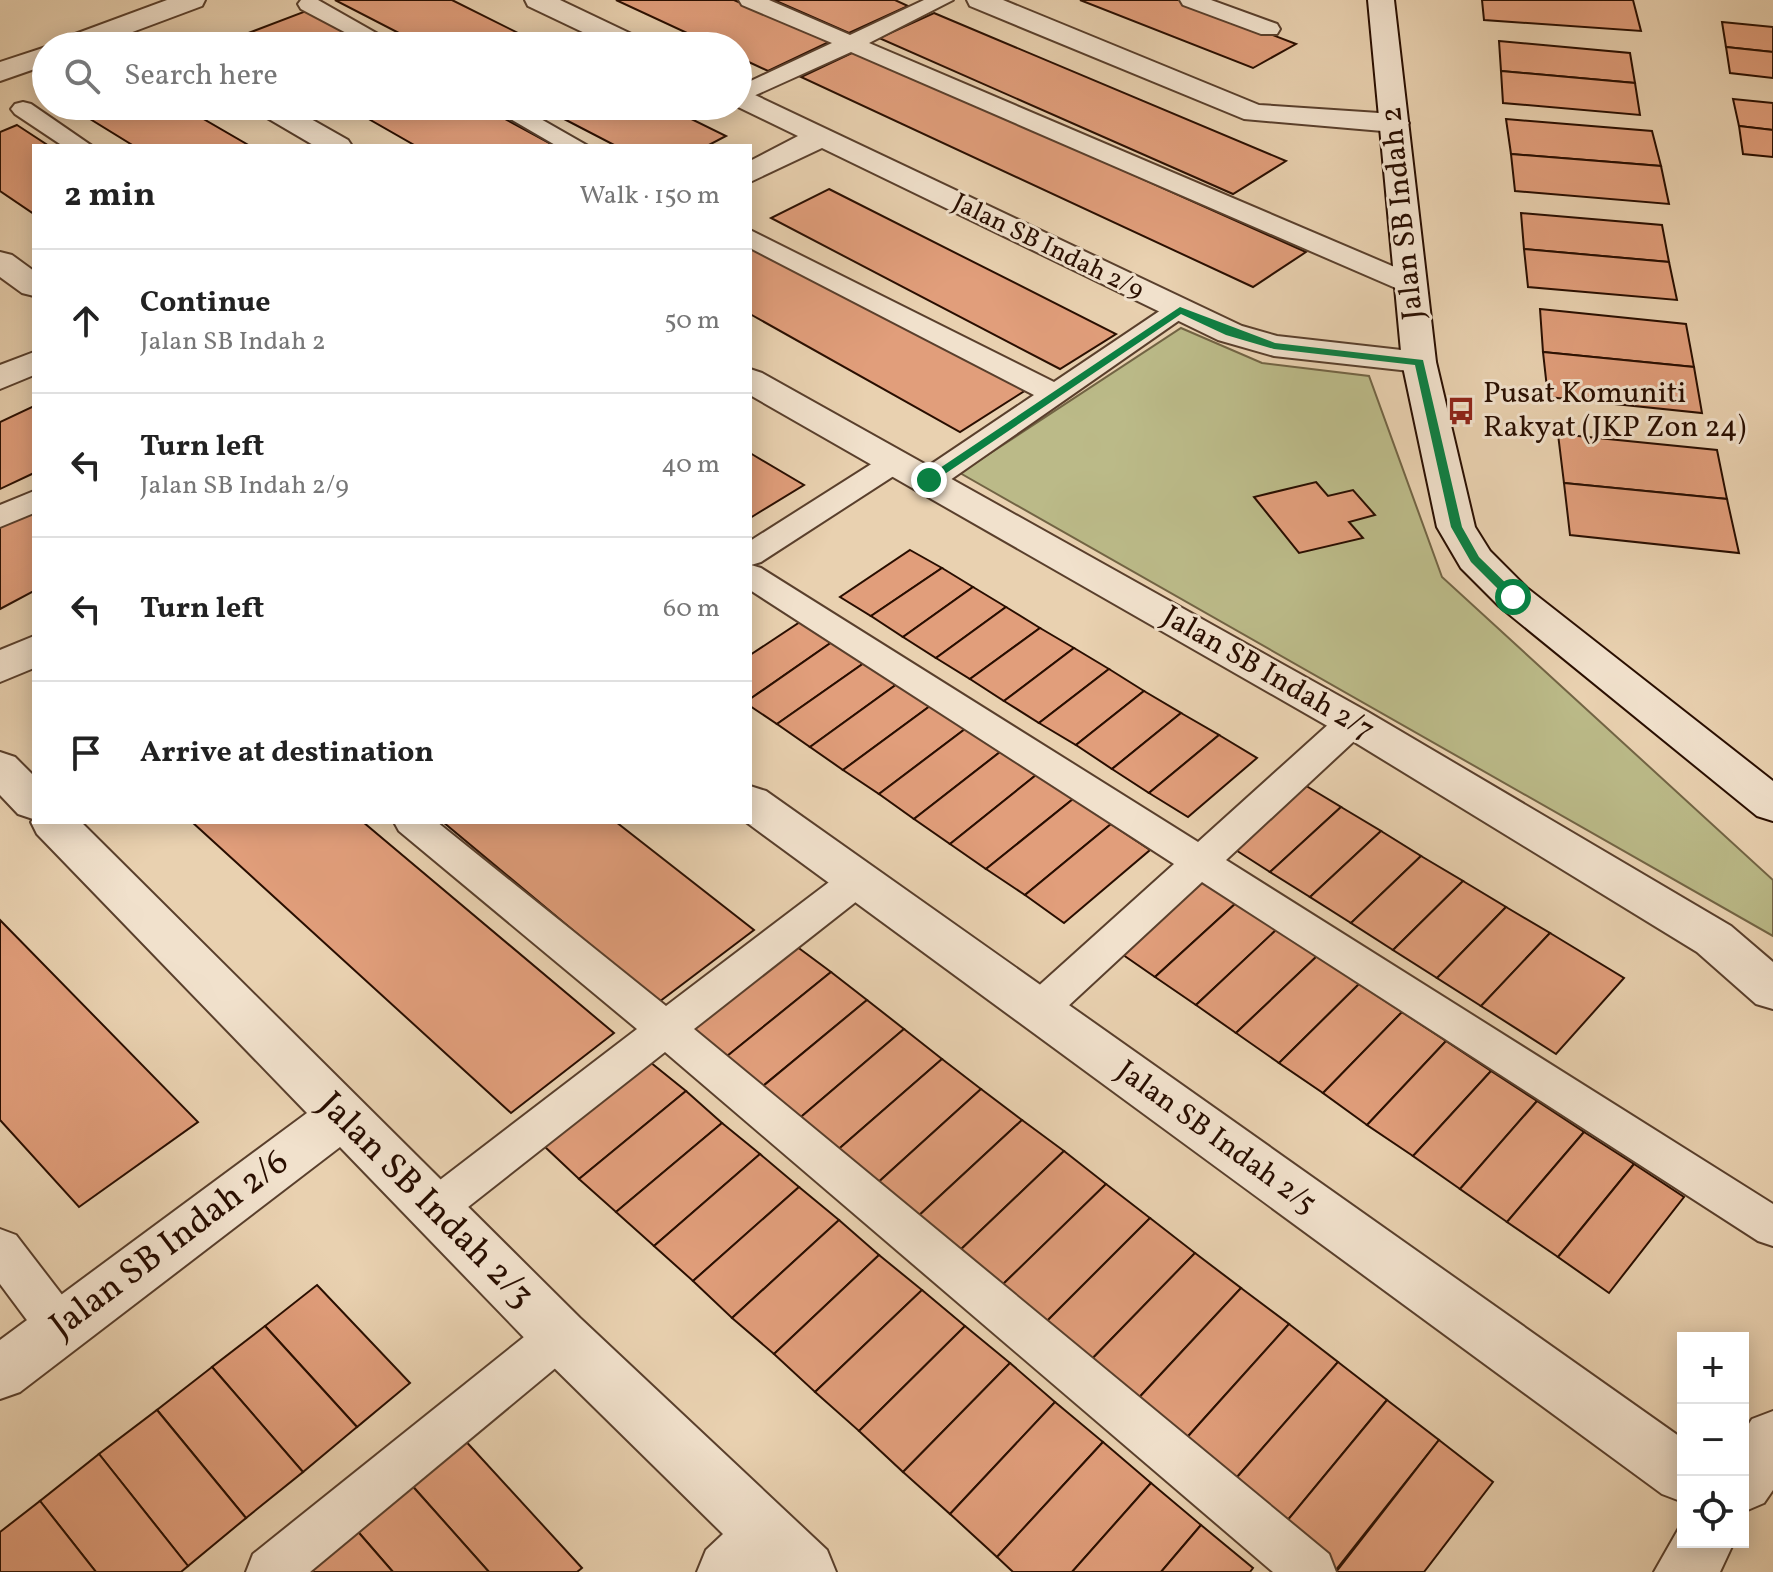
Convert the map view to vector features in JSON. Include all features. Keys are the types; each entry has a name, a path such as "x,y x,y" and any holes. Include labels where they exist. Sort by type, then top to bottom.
{"street":[{"path":"106,32 192,0"},
{"path":"538,0 605,32"},
{"path":"980,0 1254,113 1394,123"},
{"name":"Jalan SB Indah 2","path":"1381,0 1408,283 1419,362 1456,527 1475,559 1513,597 1773,805"},
{"path":"0,72 32,60"},
{"name":"Jalan SB Indah 2/9","path":"752,103 1230,333 1274,346 1419,362"},
{"path":"292,120 334,144"},
{"path":"752,172 820,137"},
{"path":"0,262 32,285"},
{"path":"0,378 32,363"},
{"name":"Jalan SB Indah 2/7","path":"752,381 1353,722 1714,939 1773,990"},
{"path":"0,668 32,651"},
{"path":"0,768 32,801"},
{"name":"Jalan SB Indah 2/5","path":"752,803 1677,1470"},
{"name":"Jalan SB Indah 2/3","path":"55,824 560,1336 766,1559"},
{"name":"Jalan SB Indah 2/6","path":"0,1373 341,1117"},
{"path":"1748,1476 1773,1439"},
{"path":"1685,1572 1700,1548"}],"lane":[{"path":"750,0 1408,283"},
{"path":"752,89 942,0"},
{"path":"1191,0 1269,29"},
{"path":"309,4 362,32"},
{"path":"23,109 32,115"},
{"path":"40,120 77,144"},
{"path":"527,120 572,144"},
{"path":"752,239 1056,395"},
{"path":"752,554 1056,395 1180,310"},
{"path":"0,517 32,502"},
{"path":"752,576 1773,1227"},
{"path":"1038,1010 1353,722"},
{"path":"414,824 667,1030 1311,1572"},
{"path":"434,1209 858,880"},
{"path":"0,1249 60,1328"},
{"path":"271,1572 560,1336"}],"shaded area":[{"path":"1181,328 1262,363 1369,376 1442,577 1773,880 1773,936 960,473"}],"building":[{"path":"335,0 452,0 516,32 397,32"},
{"path":"616,0 734,0 829,42 768,71 752,64 752,32 685,32"},
{"path":"774,0 895,0 908,6 849,33"},
{"path":"1080,0 1182,0 1296,44 1253,68"},
{"path":"1482,0 1633,0 1641,31 1484,20"},
{"path":"306,11 344,32 251,32"},
{"path":"934,13 1286,161 1233,194 879,38"},
{"path":"1722,22 1773,27 1773,52 1726,47"},
{"path":"1499,41 1630,53 1635,83 1501,71"},
{"path":"1726,47 1773,52 1773,78 1730,73"},
{"path":"856,51 1306,252 1253,287 801,77"},
{"path":"1501,71 1635,83 1640,115 1503,103"},
{"path":"1733,99 1773,103 1773,130 1739,126"},
{"path":"1506,119 1652,131 1661,166 1511,154"},
{"path":"92,120 205,120 247,144 131,144"},
{"path":"370,120 507,120 551,144 412,144"},
{"path":"566,120 693,120 726,136 711,144 612,144"},
{"path":"17,125 46,144 32,144 32,213 0,191 0,132"},
{"path":"1739,126 1773,130 1773,157 1743,154"},
{"path":"1511,154 1661,166 1669,204 1515,191"},
{"path":"829,189 1116,334 1060,369 771,218"},
{"path":"1521,213 1662,225 1669,262 1524,249"},
{"path":"752,243 1026,390 960,432 752,315"},
{"path":"1524,249 1669,262 1677,300 1528,287"},
{"path":"1540,309 1686,324 1694,367 1543,352"},
{"path":"1543,352 1694,367 1702,413 1548,397"},
{"path":"32,407 32,474 0,489 0,422"},
{"path":"1558,434 1717,450 1727,499 1564,483"},
{"path":"752,454 804,485 752,517"},
{"path":"1316,482 1328,496 1353,490 1375,515 1349,522 1363,538 1299,553 1254,497"},
{"path":"1564,483 1727,499 1739,553 1570,535"},
{"path":"32,507 32,592 0,609 0,523"},
{"path":"910,550 942,568 871,616 840,597"},
{"path":"942,568 973,587 903,637 871,616"},
{"path":"973,587 1006,607 936,658 903,637"},
{"path":"1006,607 1040,628 970,679 936,658"},
{"path":"800,622 832,642 752,698 752,654"},
{"path":"1040,628 1074,648 1004,701 970,679"},
{"path":"832,642 864,663 777,724 752,707 752,698"},
{"path":"1074,648 1109,669 1039,723 1004,701"},
{"path":"864,663 897,684 810,747 777,724"},
{"path":"1109,669 1144,691 1076,745 1039,723"},
{"path":"897,684 930,706 843,770 810,747"},
{"path":"1144,691 1181,713 1112,769 1076,745"},
{"path":"930,706 965,729 879,794 843,770"},
{"path":"1181,713 1219,735 1149,793 1112,769"},
{"path":"965,729 1000,752 914,819 879,794"},
{"path":"1219,735 1257,758 1188,817 1149,793"},
{"path":"1000,752 1036,775 950,844 914,819"},
{"path":"1036,775 1073,799 986,869 950,844"},
{"path":"1303,784 1341,807 1270,872 1231,847"},
{"path":"1073,799 1111,824 1025,895 986,869"},
{"path":"1341,807 1381,831 1310,897 1270,872"},
{"path":"194,824 365,824 614,1033 511,1113"},
{"path":"445,824 619,824 754,930 659,1002"},
{"path":"1111,824 1150,850 1064,923 1025,895"},
{"path":"1381,831 1421,856 1351,923 1310,897"},
{"path":"1421,856 1463,881 1393,950 1351,923"},
{"path":"1198,878 1236,903 1155,977 1116,950"},
{"path":"1463,881 1506,907 1437,978 1393,950"},
{"path":"1236,903 1276,930 1196,1005 1155,977"},
{"path":"1506,907 1550,933 1481,1006 1437,978"},
{"path":"0,920 198,1122 79,1207 0,1120"},
{"path":"1276,930 1317,956 1236,1033 1196,1005"},
{"path":"1550,933 1624,978 1556,1054 1481,1006"},
{"path":"796,946 831,972 721,1061 686,1031"},
{"path":"1317,956 1359,984 1279,1063 1236,1033"},
{"path":"831,972 867,1000 757,1091 721,1061"},
{"path":"1359,984 1402,1012 1323,1093 1279,1063"},
{"path":"867,1000 904,1029 795,1122 757,1091"},
{"path":"1402,1012 1446,1041 1367,1125 1323,1093"},
{"path":"904,1029 942,1059 833,1154 795,1122"},
{"path":"1446,1041 1491,1071 1413,1156 1367,1125"},
{"path":"942,1059 981,1089 873,1187 833,1154"},
{"path":"650,1062 686,1091 579,1179 544,1146"},
{"path":"1491,1071 1537,1101 1460,1189 1413,1156"},
{"path":"981,1089 1022,1120 914,1220 873,1187"},
{"path":"686,1091 722,1123 616,1212 579,1179"},
{"path":"1537,1101 1584,1132 1507,1222 1460,1189"},
{"path":"1022,1120 1064,1151 955,1255 914,1220"},
{"path":"722,1123 760,1154 654,1246 616,1212"},
{"path":"1584,1132 1634,1164 1558,1257 1507,1222"},
{"path":"1064,1151 1106,1184 997,1290 955,1255"},
{"path":"760,1154 799,1187 693,1281 654,1246"},
{"path":"1634,1164 1684,1197 1609,1293 1558,1257"},
{"path":"1106,1184 1150,1218 1041,1327 997,1290"},
{"path":"799,1187 839,1220 732,1318 693,1281"},
{"path":"1150,1218 1195,1253 1087,1364 1041,1327"},
{"path":"839,1220 879,1255 774,1354 732,1318"},
{"path":"1195,1253 1241,1288 1134,1403 1087,1364"},
{"path":"879,1255 922,1290 815,1392 774,1354"},
{"path":"317,1285 410,1383 357,1427 265,1326"},
{"path":"1241,1288 1289,1324 1182,1443 1134,1403"},
{"path":"922,1290 965,1326 859,1431 815,1392"},
{"path":"1289,1324 1338,1362 1231,1484 1182,1443"},
{"path":"265,1326 357,1427 303,1472 212,1367"},
{"path":"965,1326 1010,1363 903,1472 859,1431"},
{"path":"1338,1362 1387,1400 1282,1527 1231,1484"},
{"path":"1010,1363 1055,1402 950,1514 903,1472"},
{"path":"212,1367 303,1472 246,1518 157,1410"},
{"path":"1387,1400 1439,1440 1335,1571 1282,1527"},
{"path":"1055,1402 1103,1442 997,1557 950,1514"},
{"path":"157,1410 246,1518 188,1566 99,1454"},
{"path":"461,1436 582,1568 577,1572 489,1572 408,1481"},
{"path":"1439,1440 1493,1482 1424,1572 1336,1572"},
{"path":"1103,1442 1151,1483 1072,1572 1013,1572 997,1557"},
{"path":"99,1454 188,1566 181,1572 96,1572 40,1501"},
{"path":"408,1481 489,1572 393,1572 353,1526"},
{"path":"1151,1483 1201,1525 1161,1572 1072,1572"},
{"path":"40,1501 96,1572 0,1572 0,1532"},
{"path":"1201,1525 1253,1568 1250,1572 1161,1572"},
{"path":"353,1526 393,1572 299,1572"}],"place":[{"name":"Pusat Komuniti Rakyat (JKP Zon 24)","path":"1461,411"}],"route":[{"path":"929,480 1180,310 1230,333 1274,346 1342,356 1419,362 1456,527 1475,559 1513,597"}]}
